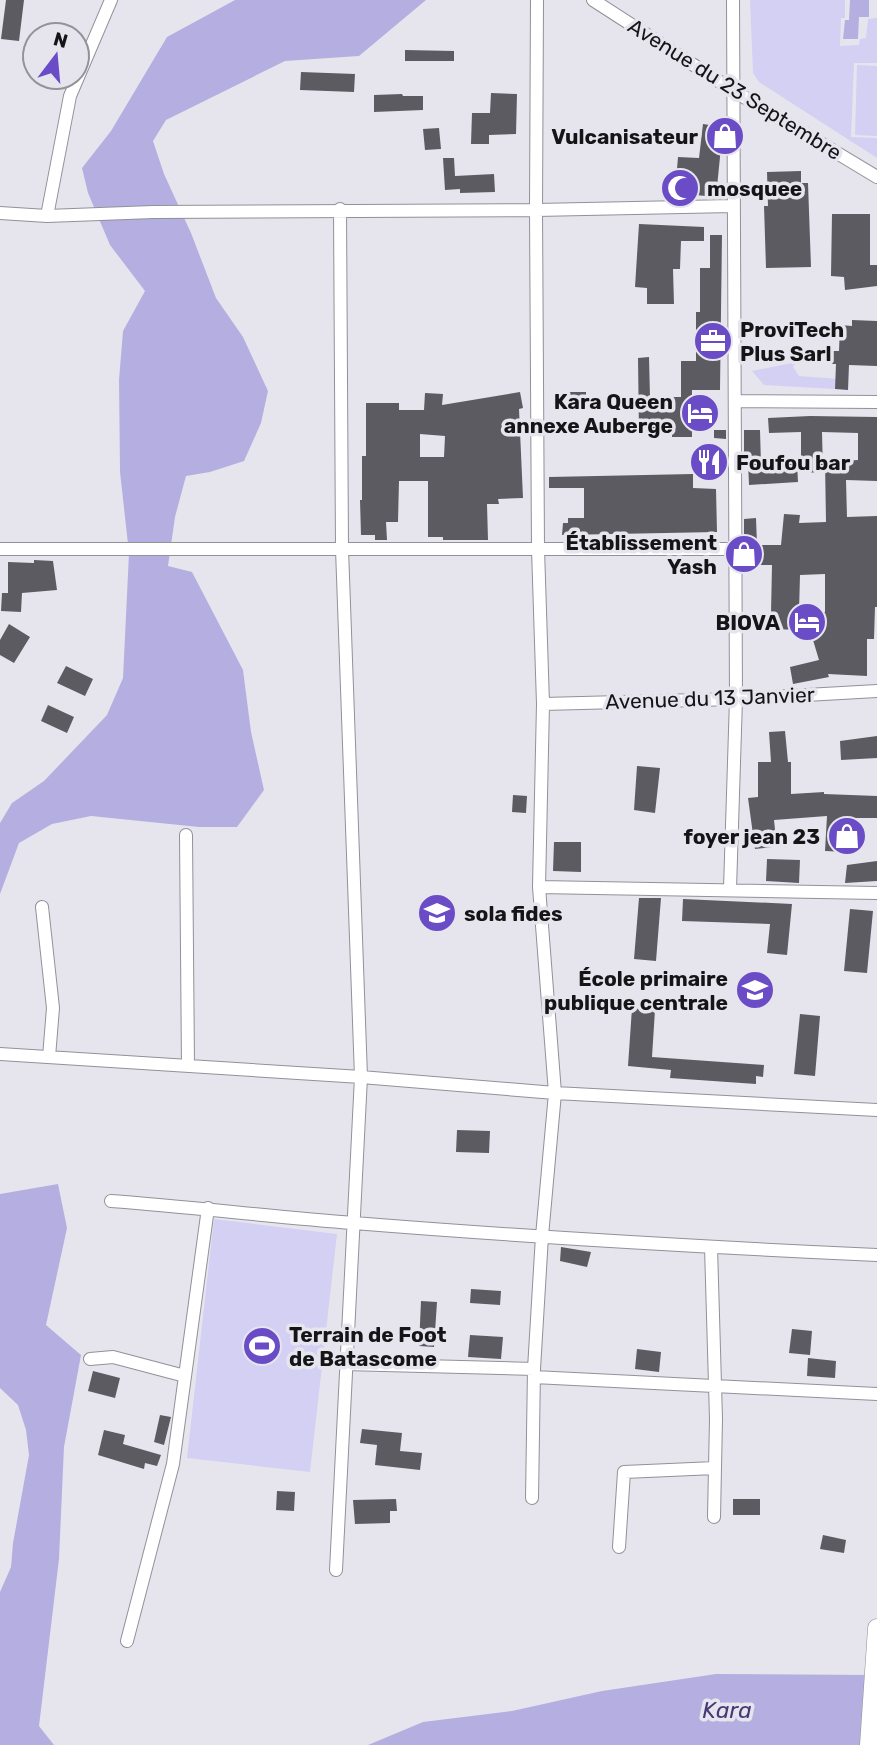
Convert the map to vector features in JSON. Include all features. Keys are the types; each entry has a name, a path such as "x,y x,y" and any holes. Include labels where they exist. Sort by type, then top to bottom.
{"main road":[{"path":"869,1745 877,1628"}],"street":[{"path":"47,216 70,96 111,0"},
{"path":"532,1498 534,1373 542,1236 555,1093 539,887 543,704 538,549 537,0"},
{"name":"Avenue du 23 Septembre","path":"593,0 734,91 877,177"},
{"path":"730,889 736,699 733,549 733,0"},
{"path":"0,213 47,216 340,209 536,210 732,206"},
{"path":"336,1570 360,1077 342,549 340,209"},
{"path":"735,401 877,402"},
{"path":"0,549 733,549"},
{"name":"Avenue du 13 Janvier","path":"543,704 736,699 877,691"},
{"path":"186,835 188,1066"},
{"path":"539,887 877,892"},
{"path":"42,907 52,1008 49,1057"},
{"path":"0,1054 360,1077 555,1093 877,1110"},
{"path":"111,1201 352,1223 711,1247 877,1255"},
{"path":"127,1641 173,1464 208,1208"},
{"path":"711,1247 714,1517"},
{"path":"90,1359 113,1357 185,1376"},
{"path":"345,1364 877,1394"},
{"path":"619,1547 624,1472 715,1468"}],"shaded area":[{"path":"750,0 845,0 840,46 859,45 860,39 866,38 868,19 877,18 877,63 854,63 851,137 877,138 877,158 759,82 753,73"},
{"path":"857,65 877,66 877,136 855,135"},
{"path":"797,362 793,367 799,376 840,379 835,383 835,389 764,385 752,371"},
{"name":"Terrain de Foot de Batascome","path":"214,1219 337,1234 310,1472 187,1458"}],"water":[{"path":"235,0 426,0 359,56 285,61 166,120 153,141 216,298 243,337 268,391 261,423 244,461 210,472 186,476 175,517 168,566 192,572 243,670 251,732 264,790 237,827 199,827 91,816 52,824 19,843 0,894 0,823 12,803 44,781 107,715 123,678 129,553 120,472 119,380 123,331 145,291 110,245 88,193 82,168 111,131 167,37"},
{"path":"850,0 869,0 869,17 859,17 858,39 843,39 845,20 849,20"},
{"path":"58,1184 67,1228 46,1325 81,1355 64,1447 59,1559 39,1726 54,1745 0,1745 0,1592 11,1567 29,1455 26,1430 18,1405 0,1388 0,1194"},
{"name":"Kara","path":"716,1674 877,1675 877,1745 368,1745 423,1722 512,1711 602,1691"}],"building":[{"path":"6,0 24,0 19,41 1,39"},
{"path":"405,50 454,51 454,61 405,61"},
{"path":"301,72 355,74 354,92 300,90"},
{"path":"491,93 517,94 516,134 489,135 489,144 471,144 472,113 490,113"},
{"path":"374,95 423,96 423,110 374,112"},
{"path":"703,124 723,127 716,197 675,193 678,157 699,158"},
{"path":"439,128 441,149 425,150 423,129"},
{"path":"443,158 454,158 455,176 494,174 495,192 460,193 460,189 445,190"},
{"path":"801,171 801,183 808,183 811,267 766,268 764,206 768,206 767,172"},
{"path":"832,214 870,214 870,265 877,265 877,286 845,290 844,277 831,276"},
{"path":"639,224 704,227 704,241 681,241 680,269 673,269 674,304 647,304 647,288 635,287"},
{"path":"710,235 722,235 720,390 692,390 692,437 672,437 672,433 639,434 638,358 649,357 650,397 681,397 681,361 696,361 696,312 700,312 700,268 710,268"},
{"path":"852,320 877,321 877,366 849,365 848,390 835,389 836,364 828,364 828,351 839,351 840,325 852,326"},
{"path":"520,392 523,408 519,409 523,498 498,499 499,504 487,504 488,540 443,540 443,537 428,537 428,481 399,481 398,522 386,522 387,540 375,540 375,535 361,535 360,500 362,456 366,456 366,403 399,403 399,410 424,410 425,393 443,394 442,405","holes":["420,434 445,436 444,457 420,457"]},
{"path":"554,392 586,392 586,411 554,411"},
{"path":"877,417 877,481 846,480 847,517 877,516 877,607 874,639 867,639 867,676 828,674 829,677 793,684 790,667 819,660 810,630 757,629 756,613 771,613 772,565 744,565 744,519 756,518 757,545 781,545 784,514 800,515 799,523 826,522 825,462 858,460 858,433 822,432 823,472 801,473 801,432 769,433 768,418","holes":["825,574 825,612 799,612 800,575"]},
{"path":"714,430 726,430 726,439 714,438"},
{"path":"744,430 760,430 761,465 797,463 798,482 749,485 748,462 744,462"},
{"path":"693,474 693,488 716,489 717,532 562,535 563,523 568,523 568,518 584,518 584,488 549,488 549,477"},
{"path":"34,560 53,561 57,590 22,593 21,612 1,611 2,593 8,593 8,562 34,563"},
{"path":"9,624 30,637 14,663 0,655 0,640"},
{"path":"66,666 93,679 85,696 57,683"},
{"path":"48,705 74,717 67,733 41,721"},
{"path":"785,731 788,762 791,762 791,794 824,792 877,796 877,818 849,818 848,852 825,851 827,816 774,820 776,839 771,839 772,847 755,849 748,798 758,797 758,762 771,762 769,732"},
{"path":"877,736 877,758 841,760 840,741"},
{"path":"637,766 660,768 655,813 634,810"},
{"path":"513,795 527,796 526,813 512,812"},
{"path":"554,842 581,842 581,872 553,871"},
{"path":"767,859 800,860 799,883 766,881"},
{"path":"877,861 877,881 845,883 847,865"},
{"path":"639,898 661,898 656,961 634,959"},
{"path":"683,899 792,904 787,955 767,953 770,924 682,921"},
{"path":"850,909 873,911 867,973 844,971"},
{"path":"632,1008 655,1010 652,1057 764,1065 763,1077 756,1076 756,1084 670,1078 671,1070 628,1066"},
{"path":"800,1014 820,1016 815,1076 794,1074"},
{"path":"457,1130 490,1131 489,1153 456,1152"},
{"path":"561,1247 591,1252 587,1267 560,1261"},
{"path":"471,1289 501,1291 500,1305 470,1303"},
{"path":"421,1301 437,1302 434,1347 419,1346"},
{"path":"792,1329 812,1331 810,1355 789,1353"},
{"path":"470,1335 503,1337 501,1359 468,1357"},
{"path":"637,1349 661,1352 659,1372 635,1369"},
{"path":"808,1358 836,1361 835,1378 807,1376"},
{"path":"93,1371 120,1378 115,1398 88,1391"},
{"path":"160,1415 171,1417 164,1445 154,1442"},
{"path":"362,1429 402,1433 400,1451 422,1453 420,1470 375,1465 377,1445 360,1443"},
{"path":"104,1430 125,1435 123,1444 161,1455 157,1466 145,1463 144,1469 98,1455"},
{"path":"277,1491 295,1492 294,1511 276,1510"},
{"path":"396,1499 397,1511 390,1511 390,1523 355,1524 353,1500"},
{"path":"733,1499 760,1499 760,1515 733,1515"},
{"path":"823,1535 846,1540 844,1553 820,1549"}],"place":[{"name":"Vulcanisateur","path":"725,136"},
{"name":"mosquee","path":"680,188"},
{"name":"ProviTech Plus Sarl","path":"713,341"},
{"name":"Kara Queen annexe Auberge","path":"700,413"},
{"name":"Foufou bar","path":"709,462"},
{"name":"Établissement Yash","path":"744,554"},
{"name":"BIOVA","path":"807,622"},
{"name":"foyer jean 23","path":"847,836"},
{"name":"sola fides","path":"437,913"},
{"name":"École primaire publique centrale","path":"755,990"},
{"name":"Terrain de Foot de Batascome","path":"262,1346"}]}
